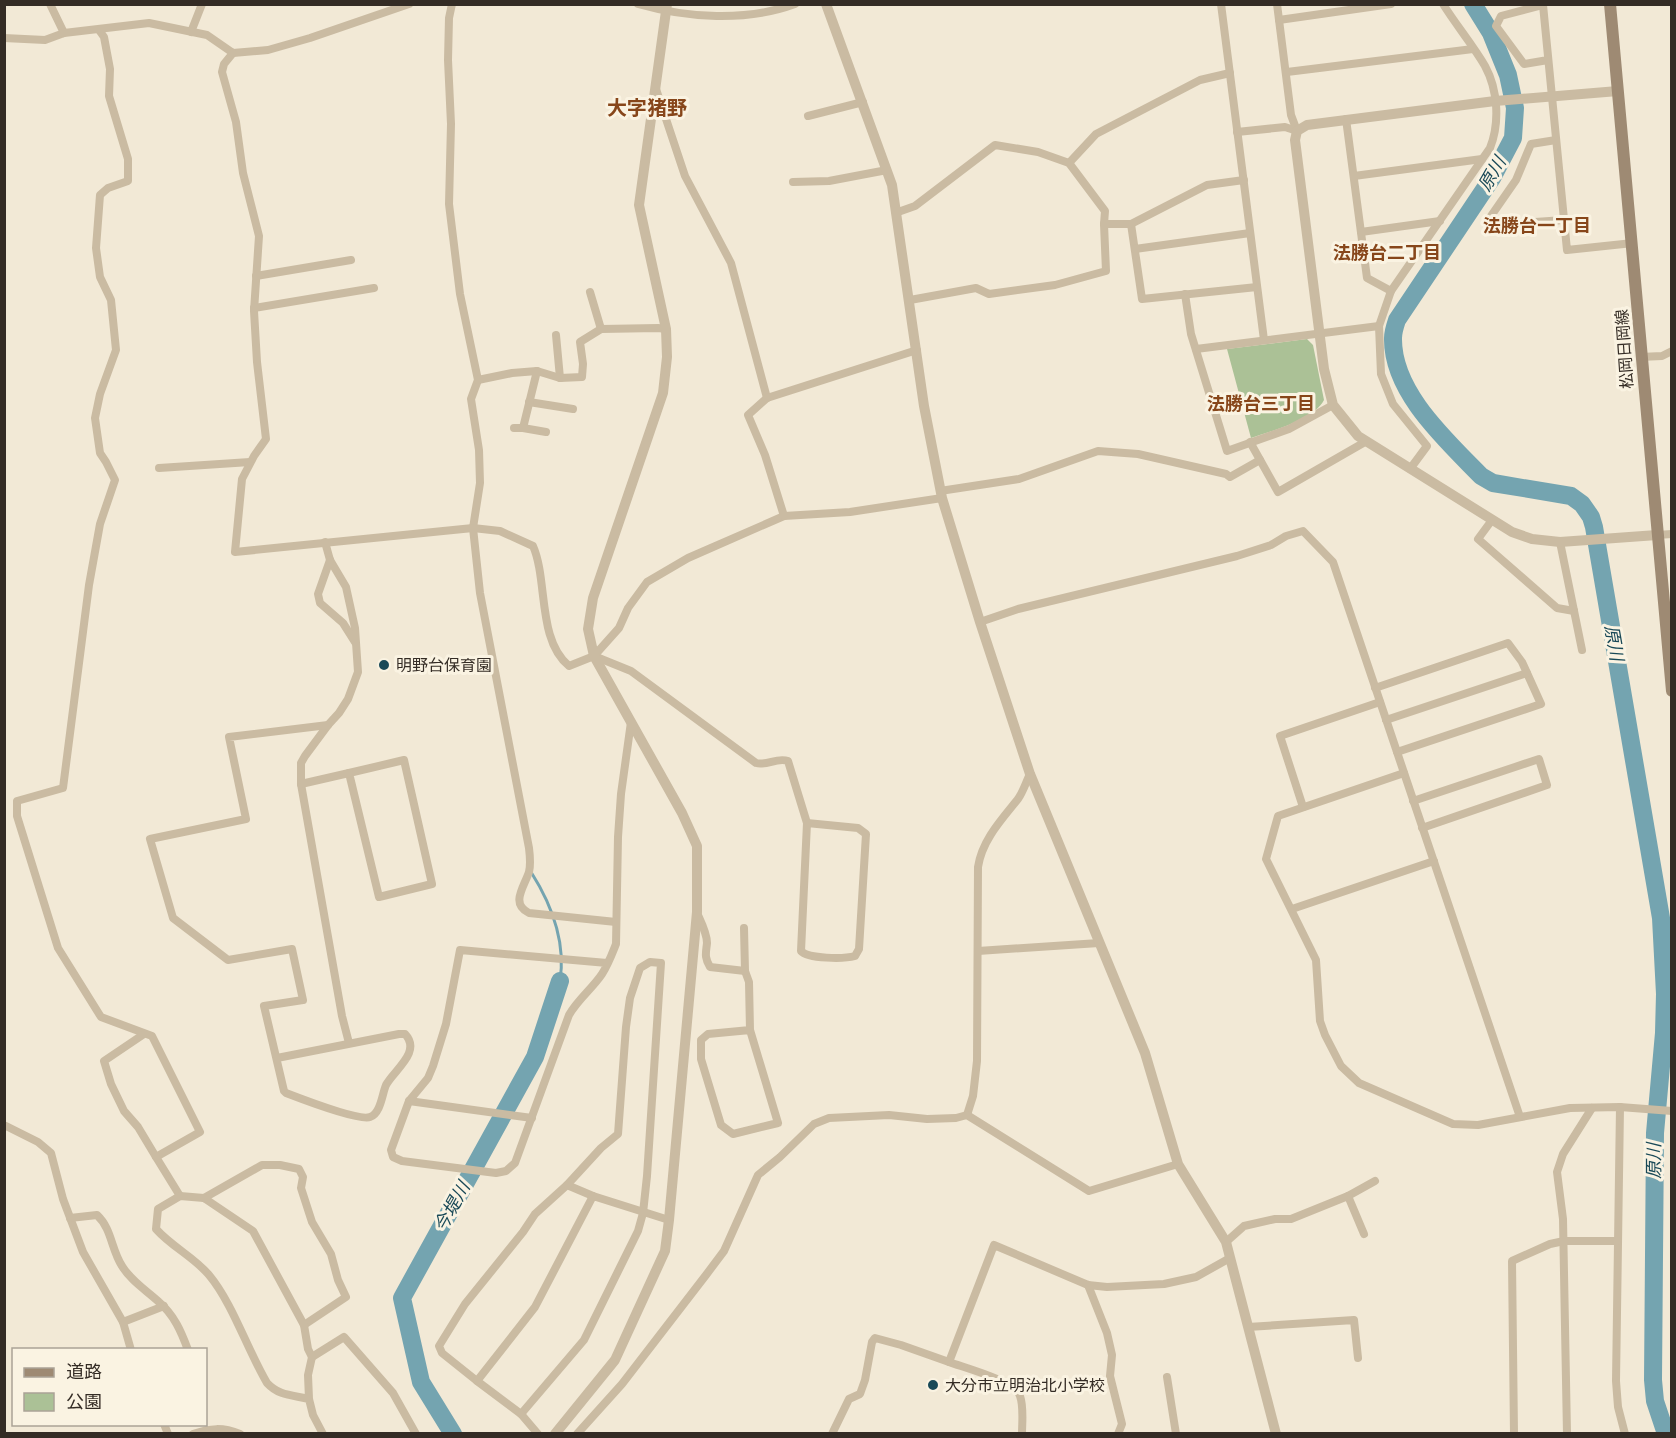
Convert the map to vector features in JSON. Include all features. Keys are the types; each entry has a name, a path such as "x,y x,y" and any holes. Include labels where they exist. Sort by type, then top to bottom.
{"main road":[{"name":"松岡日岡線","path":"1610,4 1671,691"}],"street":[{"path":"50,4 64,33"},
{"path":"191,32 202,4"},
{"path":"4,38 45,40 64,33 149,23 207,34 233,53 268,50 410,4"},
{"path":"452,4 449,18 448,60 449,204 460,294 478,380 471,399 479,450 480,483 473,528 480,593 529,848 530,870 519,905 522,910 529,913 616,922"},
{"path":"638,4 738,16 783,9 795,4"},
{"path":"826,4 892,185 898,212 924,406 941,494 980,622 1030,774 1145,1053 1178,1164 1226,1242 1276,1434"},
{"path":"1221,4 1264,340"},
{"path":"1277,4 1291,115 1297,131 1295,140 1318,333 1333,405 1346,424 1365,442 1512,532 1532,539 1560,542 1671,534"},
{"path":"1279,20 1391,4"},
{"path":"1410,469 1427,446 1393,404 1381,374 1379,326 1391,291 1490,148 1500,101 1488,72 1443,4"},
{"path":"1548,60 1524,64 1496,26 1501,16 1543,5 1567,250 1633,243"},
{"path":"555,1434 615,1360 665,1251 697,912 697,846 682,813 594,656 588,629 593,598 663,393 667,357 666,329 639,205 666,8"},
{"path":"99,30 104,37 110,69 109,96 128,159 128,181 108,188 100,195 96,248 100,277 111,300 116,350 99,394 95,418 100,453 115,480 100,524 89,585 63,788 17,801 17,816 58,948 101,1017 152,1036 200,1132 156,1157"},
{"path":"1287,72 1473,49"},
{"path":"233,53 224,64 222,72 236,122 243,173 259,236 254,308 257,362 266,439 250,462 242,479 235,552 473,528 500,531 533,546 537,556 546,619 562,660 569,666 594,656 619,627 628,608 647,582 688,558 784,516 850,512 1019,479 1098,451 1138,454 1226,474 1230,477 1260,460"},
{"path":"1069,163 1096,134 1200,80 1230,73"},
{"path":"655,87 685,176 731,263 766,398"},
{"path":"1238,132 1285,127 1297,131 1307,125 1346,119 1500,101 1618,91"},
{"path":"808,116 863,102"},
{"path":"1346,119 1367,278 1391,291"},
{"path":"1556,140 1531,144 1516,180 1491,216 1506,224 1564,220"},
{"path":"898,212 915,206 995,145 1038,152 1069,163 1105,210 1106,271 1044,286 989,294 976,288 910,300"},
{"path":"1354,176 1482,159"},
{"path":"793,182 829,181 887,170"},
{"path":"1104,224 1131,224 1207,185 1244,180"},
{"path":"1361,231 1440,221"},
{"path":"1131,224 1142,299 1257,287"},
{"path":"1135,249 1250,233"},
{"path":"256,276 351,260"},
{"path":"254,308 374,288"},
{"path":"590,292 601,329"},
{"path":"1185,294 1191,334 1227,451 1289,429 1333,405"},
{"path":"1196,349 1379,326"},
{"path":"478,380 537,371 560,378 582,377 580,342 601,329 658,327 666,329"},
{"path":"556,335 560,378"},
{"path":"784,516 765,455 748,415 766,398 917,350"},
{"path":"1640,357 1662,356 1671,351"},
{"path":"537,371 529,402 518,428 546,432"},
{"path":"529,402 573,409"},
{"path":"1250,442 1278,492 1365,442"},
{"path":"159,468 250,462"},
{"path":"1492,520 1478,538 1557,608 1574,611"},
{"path":"980,622 1018,609 1237,556 1303,531 1333,562 1520,1117"},
{"path":"325,542 330,560 346,587 355,628 358,672 348,699 301,763 301,783 342,1016 349,1043"},
{"path":"1560,542 1581,650"},
{"path":"330,560 318,594 320,603 343,623 356,644"},
{"path":"1375,688 1508,643 1522,662 1541,704 1397,752"},
{"path":"594,656 632,671 756,763 783,759 788,761 807,823 801,951 805,955 855,956 859,949 866,834 858,828 807,823"},
{"path":"1386,720 1527,673"},
{"path":"1303,807 1280,736 1380,702"},
{"path":"607,963 460,950 446,1024 433,1066 428,1078 409,1101 391,1150 393,1157 402,1161 496,1173 506,1171 515,1163 520,1154 569,1015 576,1002 601,974 607,963 616,944 618,826 631,722"},
{"path":"277,1058 399,1034 405,1034 410,1040 411,1048 405,1061 387,1084 378,1110 370,1117 363,1118 349,1114 286,1093 277,1058 264,1006 303,1000 292,949 228,960 172,918 150,839 246,819 229,737 328,724"},
{"path":"1413,801 1539,759 1547,785 1422,828"},
{"path":"301,783 404,760 432,884 379,897 349,773"},
{"path":"1404,773 1278,816 1266,859 1316,960 1320,1021 1341,1066 1359,1083 1453,1124 1479,1125 1570,1108 1620,1107 1670,1111"},
{"path":"967,1114 973,1096 977,1061 979,856 993,832 1017,800 1030,774"},
{"path":"1292,909 1434,861"},
{"path":"697,912 705,933 705,953 710,967 745,972"},
{"path":"744,928 745,972 749,982 750,1030 778,1123 733,1134 721,1125 700,1059 701,1040 708,1034 750,1030"},
{"path":"978,951 1099,943"},
{"path":"521,1414 584,1340 638,1231 643,1213 661,963 650,962 640,968 630,998 618,1134 535,1214 524,1232 465,1304 439,1346 442,1353 521,1414 538,1434"},
{"path":"144,1034 104,1061 111,1084 124,1111 138,1127 180,1196"},
{"path":"409,1101 532,1118"},
{"path":"1620,1107 1616,1381 1618,1407 1625,1434"},
{"path":"1567,1434 1564,1241 1557,1172 1563,1154 1592,1108"},
{"path":"967,1114 1089,1191 1178,1164"},
{"path":"577,1434 621,1384 724,1251 758,1175 813,1124 829,1118 889,1115 927,1119 956,1118 967,1114"},
{"path":"5,1126 38,1142 51,1153 70,1218 83,1252 123,1322 130,1348"},
{"path":"204,1198 262,1165 280,1165 299,1169 303,1177 301,1188 312,1222 331,1254 338,1280 346,1297 304,1325"},
{"path":"1226,1242 1244,1226 1275,1219 1291,1219 1348,1196 1375,1181"},
{"path":"567,1185 593,1196 669,1220"},
{"path":"309,1399 285,1396 275,1391 256,1364 210,1276 169,1243 156,1229 158,1209 180,1196 204,1198 253,1231 304,1325 308,1349 312,1357 308,1375 309,1399 313,1415 323,1434"},
{"path":"477,1381 535,1307 593,1196"},
{"path":"1348,1196 1364,1234"},
{"path":"70,1218 97,1215 106,1224 120,1263 130,1278 164,1306 174,1318 188,1348"},
{"path":"1514,1434 1512,1261 1550,1244 1564,1241 1617,1241"},
{"path":"949,1362 994,1245 1088,1285 1107,1287 1164,1284 1196,1276 1230,1258"},
{"path":"1088,1285 1107,1333 1112,1355 1110,1376 1122,1424 1118,1434"},
{"path":"123,1322 164,1306"},
{"path":"1248,1327 1354,1320 1358,1358"},
{"path":"312,1357 344,1337 393,1392 416,1434"},
{"path":"832,1434 849,1399 860,1394 872,1342 875,1338 949,1362 1017,1390 1022,1404 1022,1434"},
{"path":"1167,1377 1176,1434"},
{"path":"193,1434 208,1429 226,1428 240,1434"}],"green space":[{"path":"1307,339 1313,345 1324,400 1319,407 1302,419 1251,438 1227,349"}],"waterway":[{"name":"原川","path":"1473,4 1491,33 1508,75 1515,108 1513,138 1492,178 1397,320 1393,336 1395,358 1401,377 1423,414 1481,476 1493,483 1571,496 1582,504 1591,517 1594,527 1661,918 1665,994 1664,1033 1655,1133 1653,1380 1655,1401 1666,1434"},
{"path":"531,872 556,924 561,952 560,981"},
{"name":"今堤川","path":"453,1434 421,1382 402,1298 535,1057 560,981"}],"place":[{"name":"明野台保育園","path":"384,665"},
{"name":"大分市立明治北小学校","path":"933,1385"}],"district":[{"name":"大字猪野","path":"647,108"},
{"name":"法勝台一丁目","path":"1537,226"},
{"name":"法勝台二丁目","path":"1387,253"},
{"name":"法勝台三丁目","path":"1261,404"}]}
